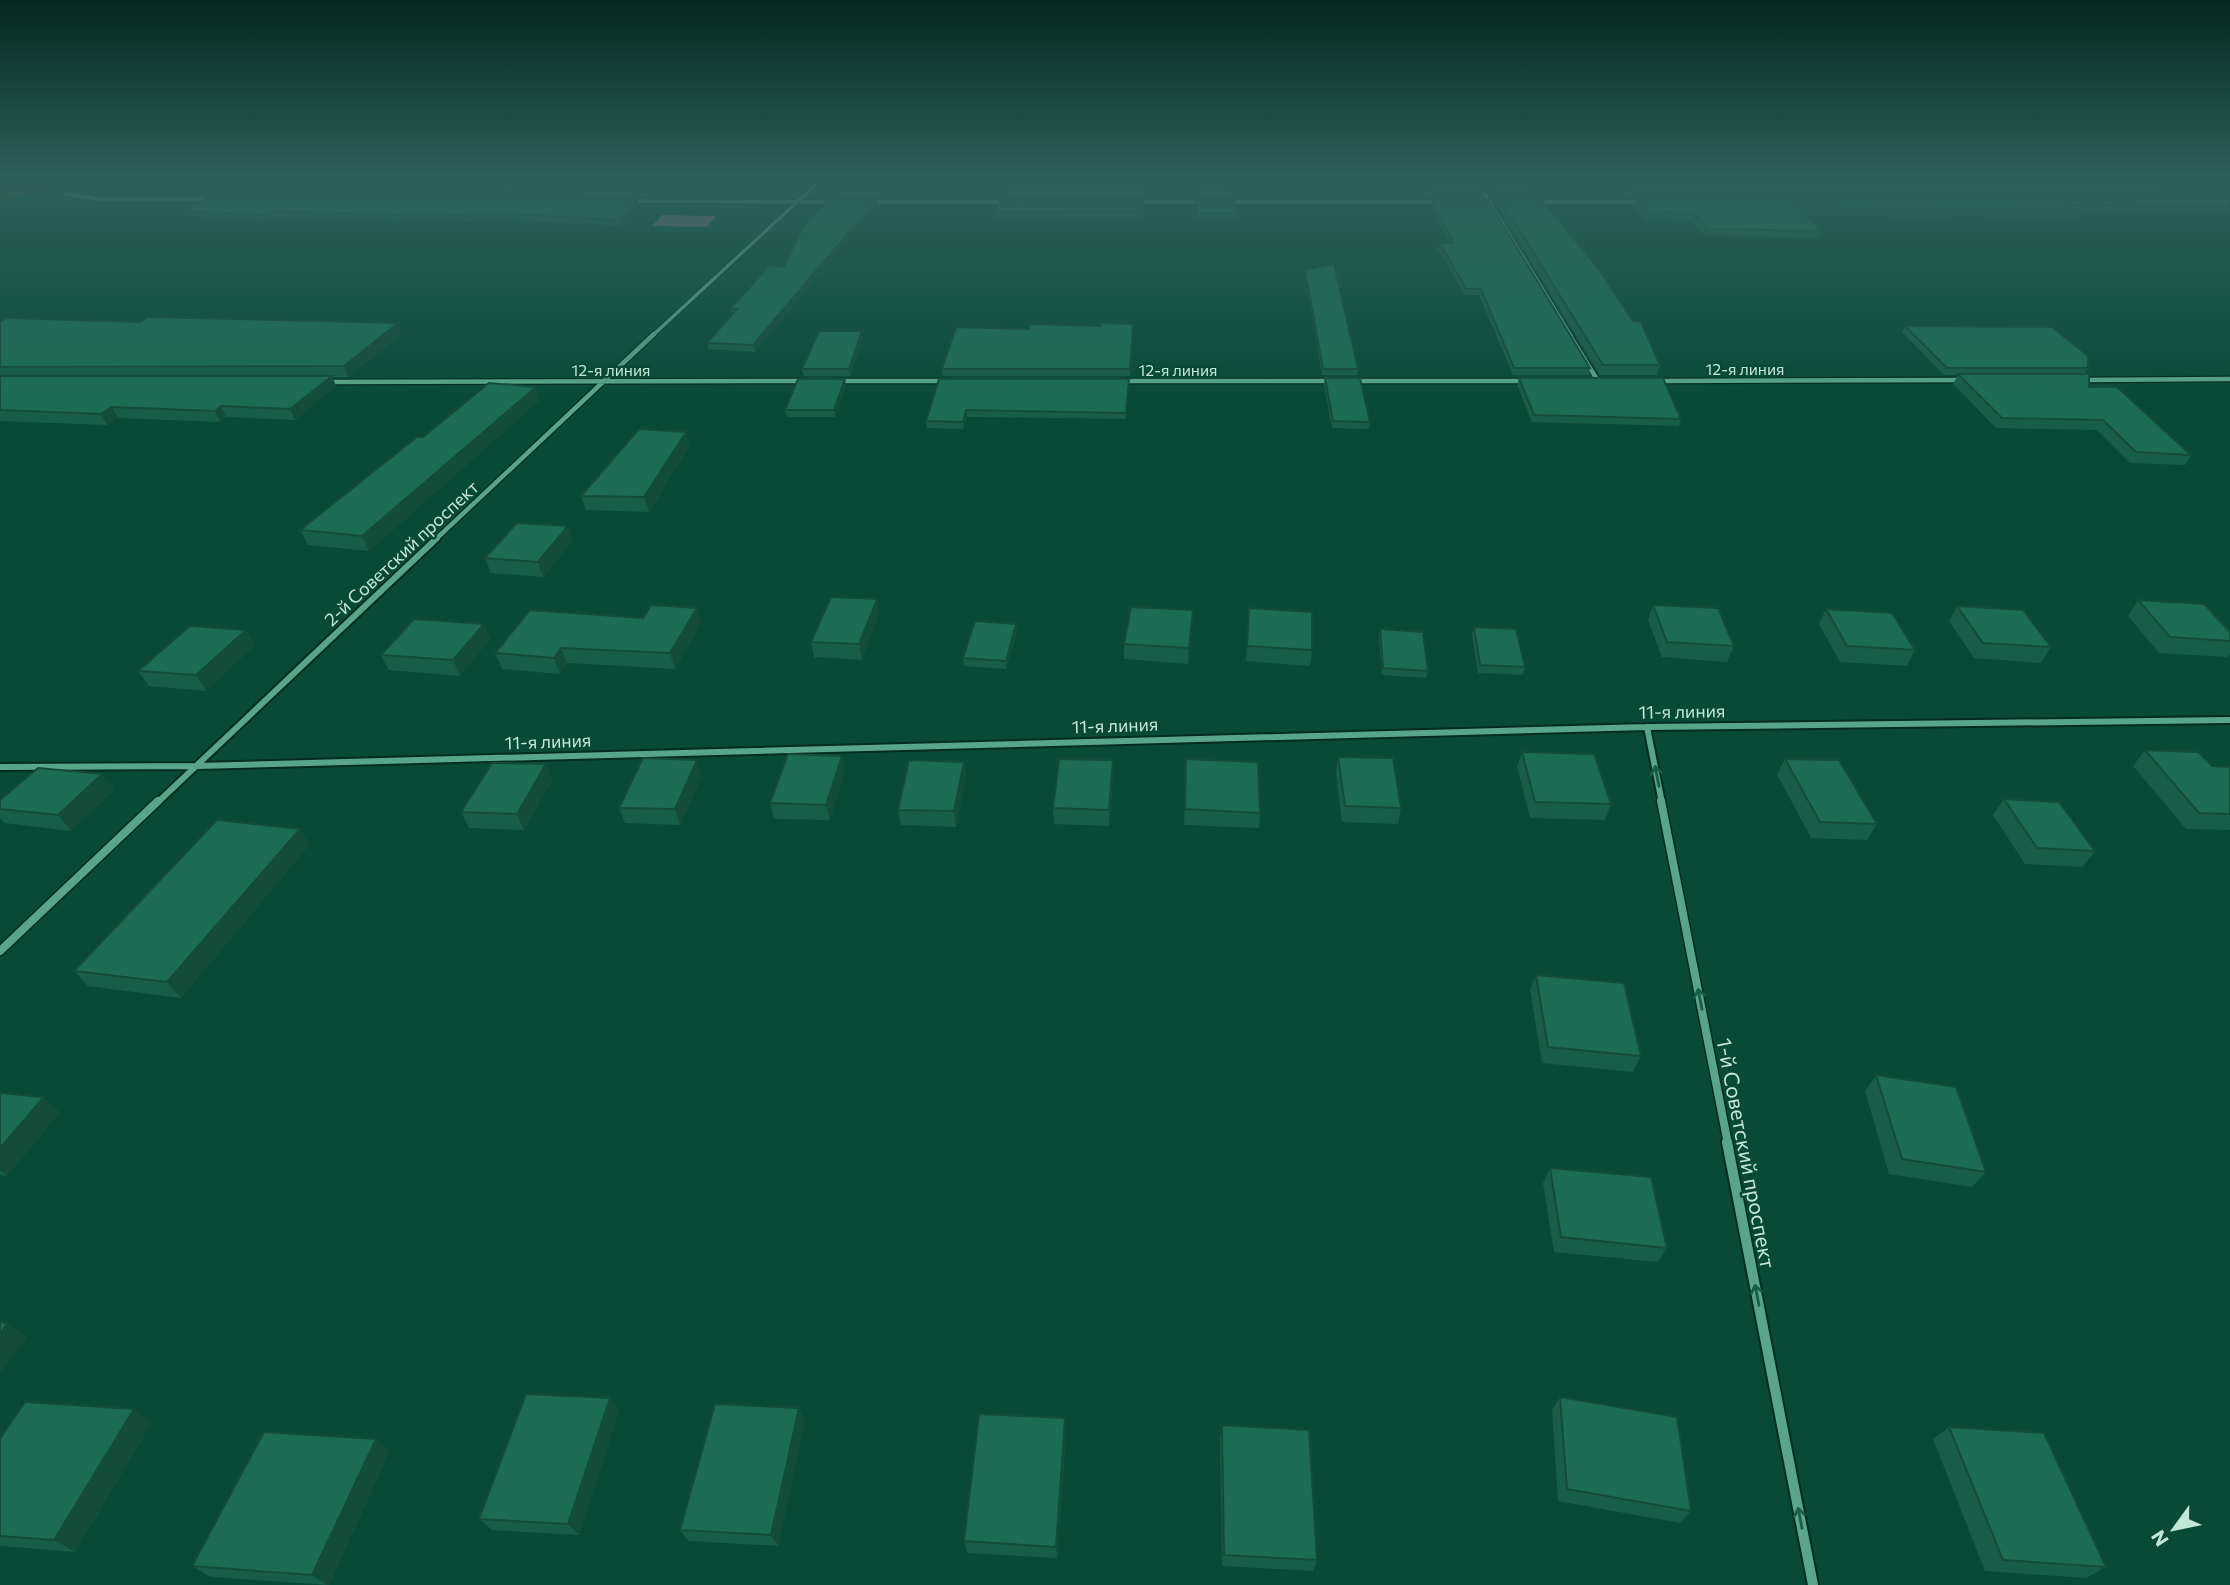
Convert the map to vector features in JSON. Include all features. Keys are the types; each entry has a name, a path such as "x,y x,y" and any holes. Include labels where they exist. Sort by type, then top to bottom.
{"street":[{"name":"2-й Советский проспект","path":"0,951 743,252"},
{"path":"1521,252 1598,381"},
{"path":"2079,380 2230,379"},
{"name":"12-я линия","path":"1653,381 1969,380"},
{"name":"12-я линия","path":"315,382 810,381"},
{"path":"824,381 962,381"},
{"name":"12-я линия","path":"1114,381 1335,381"},
{"path":"1349,381 1529,381"},
{"path":"1584,381 1612,381"},
{"name":"11-я линия","path":"0,767 197,766 1647,727 2230,720"},
{"name":"1-й Советский проспект","path":"1647,727 1813,1585"}],"building":[{"path":"791,252 832,252 753,345 707,343 737,309 730,309 769,266 784,267"},
{"path":"1445,252 1520,252 1590,368 1514,368 1481,289 1466,289"},
{"path":"1533,252 1585,252 1633,321 1641,322 1660,365 1603,365"},
{"path":"1334,264 1358,369 1323,369 1305,270"},
{"path":"148,317 398,323 344,366 0,367 0,322 7,318 140,322"},
{"path":"1101,323 1133,324 1130,369 942,369 956,327 1029,329 1030,324 1101,326"},
{"path":"1905,326 2052,327 2088,356 2088,368 1947,368"},
{"path":"819,331 862,331 849,369 802,369"},
{"path":"1958,374 2089,374 2089,387 2117,387 2191,455 2136,452 2103,420 2002,418"},
{"path":"0,376 332,376 290,409 221,406 215,411 112,407 101,414 0,410"},
{"path":"1325,378 1360,378 1370,422 1333,421"},
{"path":"1519,378 1663,378 1681,419 1534,415"},
{"path":"798,379 845,379 834,410 785,410"},
{"path":"939,379 1129,379 1126,413 966,410 963,422 926,421"},
{"path":"489,383 536,387 362,536 300,530 417,437 423,437"},
{"path":"639,429 686,432 644,497 581,496"},
{"path":"517,523 568,526 538,562 485,558"},
{"path":"831,597 877,599 859,644 811,642"},
{"path":"2138,600 2204,604 2230,632 2230,641 2170,637"},
{"path":"651,605 697,608 670,653 561,648 554,658 495,653 530,610 643,618"},
{"path":"1653,605 1718,608 1734,646 1667,642"},
{"path":"1957,606 2023,610 2051,647 1983,643"},
{"path":"1131,607 1193,610 1189,648 1124,644"},
{"path":"1249,608 1312,612 1312,650 1247,646"},
{"path":"1826,609 1892,613 1915,650 1847,646"},
{"path":"414,619 484,624 453,660 381,655"},
{"path":"975,621 1016,624 1006,661 963,658"},
{"path":"190,626 246,630 196,675 138,671"},
{"path":"1474,627 1516,629 1525,667 1480,665"},
{"path":"1380,629 1423,632 1428,671 1383,668"},
{"path":"2145,750 2198,752 2212,766 2230,767 2230,814 2199,813"},
{"path":"1522,752 1594,754 1611,804 1535,802"},
{"path":"788,754 842,756 826,805 770,803"},
{"path":"1338,757 1393,758 1401,808 1345,806"},
{"path":"643,758 697,760 675,809 619,808"},
{"path":"1059,759 1113,760 1109,810 1053,808"},
{"path":"1186,759 1258,762 1260,813 1185,809"},
{"path":"1785,759 1839,760 1877,824 1820,822"},
{"path":"909,760 964,762 954,811 898,810"},
{"path":"492,763 546,764 517,814 461,812"},
{"path":"38,768 102,774 58,815 0,809 0,800"},
{"path":"2004,799 2059,802 2095,851 2037,848"},
{"path":"217,820 300,829 167,982 74,971"},
{"path":"1536,975 1624,983 1641,1056 1548,1047"},
{"path":"1876,1075 1956,1087 1986,1172 1902,1159"},
{"path":"0,1093 44,1097 0,1148"},
{"path":"1550,1168 1651,1177 1667,1248 1561,1237"},
{"path":"0,1322 8,1323 0,1334"},
{"path":"526,1394 610,1398 568,1524 479,1519"},
{"path":"1560,1397 1677,1417 1691,1511 1567,1489"},
{"path":"25,1402 134,1409 54,1540 0,1536 0,1439"},
{"path":"715,1404 799,1408 771,1535 680,1530"},
{"path":"979,1414 1065,1418 1056,1547 964,1541"},
{"path":"1222,1425 1309,1430 1317,1560 1224,1555"},
{"path":"1949,1427 2044,1433 2106,1567 2003,1560"},
{"path":"264,1432 376,1439 312,1575 192,1566"}]}
